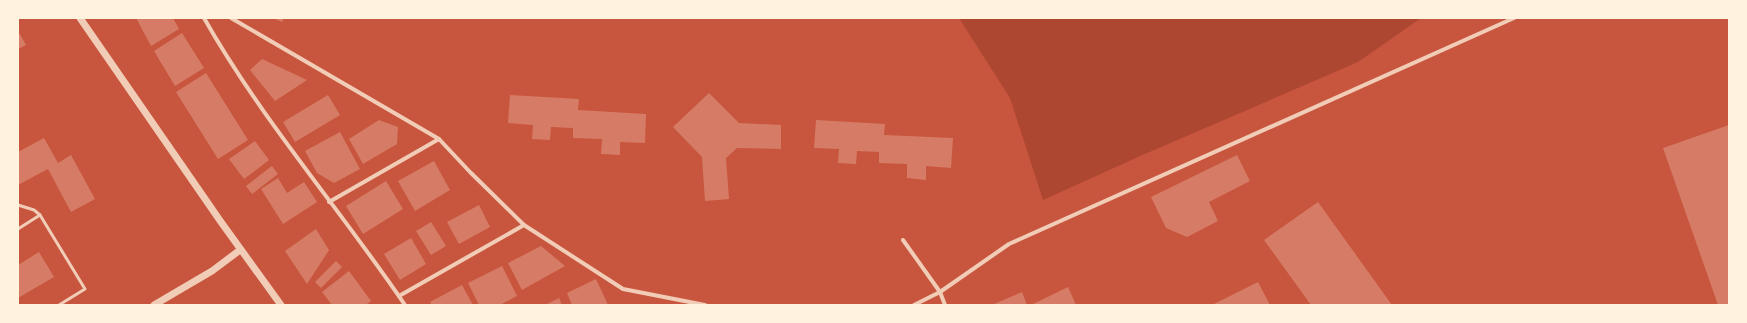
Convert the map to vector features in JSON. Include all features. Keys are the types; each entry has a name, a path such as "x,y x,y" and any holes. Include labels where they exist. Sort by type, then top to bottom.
{"street":[{"path":"80,18 240,250 281,305"},
{"path":"204,18 223,52 329,202 405,305"},
{"path":"231,18 439,139 524,225 623,290 705,305"},
{"path":"914,305 940,292 1010,244 1514,18"},
{"path":"329,202 439,139"},
{"path":"399,296 524,225"},
{"path":"903,240 940,292 945,305"},
{"path":"154,305 212,270 240,250"}],"lane":[{"path":"18,205 34,210 40,215 85,289 59,305"},
{"path":"18,229 40,215"}],"shaded area":[{"path":"959,18 1421,18 1358,62 1138,157 1043,200 1010,98"}],"building":[{"path":"136,18 173,18 179,29 151,46"},
{"path":"273,18 284,18 282,22"},
{"path":"18,31 26,45 18,49"},
{"path":"182,33 204,68 175,86 154,51"},
{"path":"262,59 307,80 275,101 250,70"},
{"path":"206,73 248,140 218,159 176,92"},
{"path":"709,93 739,123 781,125 781,149 737,148 726,158 729,199 705,201 702,157 673,127"},
{"path":"328,95 340,115 295,142 283,122"},
{"path":"510,95 579,99 578,110 646,114 645,143 620,142 620,155 601,154 602,139 573,138 573,128 551,127 550,140 532,139 533,125 508,123"},
{"path":"379,120 398,127 397,144 363,164 349,139"},
{"path":"816,120 885,124 884,135 953,138 951,168 926,166 926,180 907,178 907,164 879,163 879,152 857,151 856,164 838,163 839,149 814,148"},
{"path":"1729,125 1729,305 1718,305 1663,148"},
{"path":"340,132 360,169 334,183 317,173 305,151"},
{"path":"44,138 58,163 71,155 95,199 71,212 48,169 18,185 18,152"},
{"path":"255,141 269,160 244,179 229,159"},
{"path":"1237,155 1250,181 1209,202 1218,221 1187,237 1166,228 1151,197"},
{"path":"434,161 450,190 415,211 398,181"},
{"path":"272,166 278,174 252,194 246,186"},
{"path":"278,178 287,193 304,182 317,202 283,224 261,189"},
{"path":"386,181 403,209 363,234 346,206"},
{"path":"1318,202 1392,305 1311,305 1264,240"},
{"path":"479,205 490,227 459,244 447,222"},
{"path":"431,222 446,246 431,255 416,231"},
{"path":"316,229 329,250 307,284 285,251"},
{"path":"411,238 426,264 400,280 384,254"},
{"path":"541,246 565,266 522,290 508,263"},
{"path":"39,252 54,277 18,298 18,265"},
{"path":"336,261 342,267 321,288 315,282"},
{"path":"502,266 517,296 500,305 479,305 468,283"},
{"path":"349,271 371,301 366,305 332,305 322,292"},
{"path":"596,279 608,305 572,305 567,293"},
{"path":"1258,282 1270,305 1212,305"},
{"path":"462,285 473,305 432,305 430,302"},
{"path":"1068,287 1076,305 1031,305"},
{"path":"1022,292 1027,305 992,305"},
{"path":"559,298 562,305 545,305"}]}
